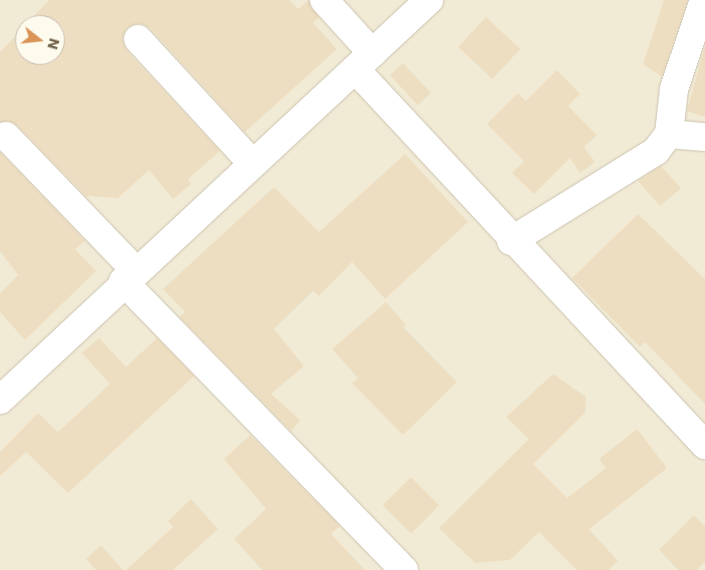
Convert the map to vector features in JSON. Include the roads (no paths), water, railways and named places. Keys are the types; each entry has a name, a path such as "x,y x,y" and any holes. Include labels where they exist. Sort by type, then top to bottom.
{"street":[{"path":"324,0 364,61 511,241 705,445"},
{"path":"0,400 129,276 429,0"},
{"path":"511,241 656,151 669,134 674,89 704,0"},
{"path":"138,39 252,163"},
{"path":"669,134 705,136"},
{"path":"6,136 129,276 404,570"}]}
